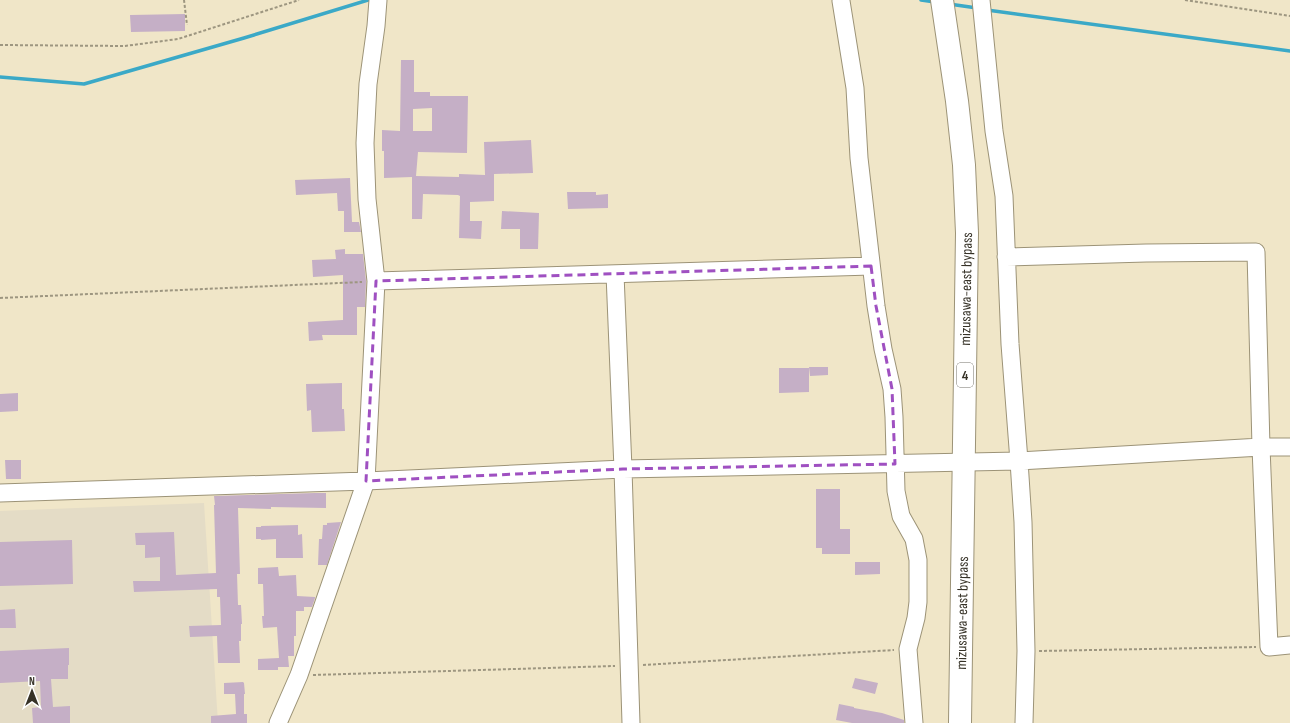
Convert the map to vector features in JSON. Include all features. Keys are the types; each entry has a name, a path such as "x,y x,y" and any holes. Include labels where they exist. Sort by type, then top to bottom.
{"highway":[{"name":"mizusawa-east bypass","path":"942,0 964,165 967,233 960,723"}],"street":[{"path":"278,723 299,676 366,481 376,281 367,199 365,143 368,84 378,0"},
{"path":"981,0 994,131 1004,196 1010,344 1020,461 1026,651 1024,723"},
{"path":"841,1 855,88 860,158 876,306 883,349 892,389 896,491 901,516 914,539 918,560 918,602 916,618 908,649 914,723"},
{"path":"1006,257 1256,252 1261,447 1270,647 1290,645"},
{"path":"376,281 872,266"},
{"path":"615,274 631,723"},
{"path":"0,493 366,481 623,470 1020,461 1261,447 1290,447"}],"path":[{"path":"184,0 187,25"},
{"path":"0,45 125,46 178,39 300,0"},
{"path":"1185,0 1290,16"},
{"path":"0,298 376,281"},
{"path":"1026,651 1270,647"},
{"path":"299,676 629,666 908,649"}],"highlighted area":[{"path":"871,266 876,306 892,389 895,464 623,469 366,481 376,281"}],"shaded area":[{"path":"204,503 218,723 0,723 0,511"}],"building":[{"path":"185,14 185,31 131,32 130,15"},
{"path":"401,60 414,60 414,92 430,92 430,96 468,96 467,153 418,152 416,176 459,177 459,174 485,175 484,142 531,140 533,173 494,174 494,201 470,202 470,221 482,221 481,239 459,238 460,196 423,194 422,219 412,219 412,177 384,178 382,130 400,131","holes":["432,108 432,131 413,131 413,109"]},
{"path":"350,178 352,222 359,222 361,232 344,232 344,211 338,211 337,193 296,195 295,180"},
{"path":"567,192 596,192 596,195 608,194 608,208 568,209"},
{"path":"502,211 539,213 538,249 520,249 520,229 501,229"},
{"path":"345,249 345,254 363,254 366,281 365,307 357,307 357,335 322,335 323,340 309,341 308,322 343,320 343,275 313,277 312,260 336,259 335,250"},
{"path":"809,367 828,367 828,375 810,376"},
{"path":"779,368 809,368 809,392 779,393"},
{"path":"342,383 342,409 344,409 345,431 312,432 311,410 307,411 306,384"},
{"path":"18,393 18,411 0,412 0,394"},
{"path":"5,460 21,460 21,479 6,479"},
{"path":"816,489 840,489 840,529 850,529 850,554 822,554 822,548 816,548"},
{"path":"326,493 326,508 238,508 240,574 237,574 238,605 241,605 242,624 241,641 239,641 240,663 218,663 217,636 190,637 189,626 221,625 220,597 217,597 217,589 134,592 133,581 160,581 160,557 145,558 145,545 136,545 135,533 174,532 176,575 216,573 214,496"},
{"path":"341,522 327,565 318,565 319,539 322,539 323,525 327,525 327,523"},
{"path":"298,525 298,535 302,534 303,558 276,558 276,539 256,539 256,527"},
{"path":"72,540 73,584 0,586 0,542"},
{"path":"855,562 880,562 880,574 855,575"},
{"path":"278,567 279,576 296,575 297,596 315,598 312,607 304,607 304,611 296,611 294,656 288,656 289,667 278,667 278,670 258,670 258,659 279,658 277,627 263,628 263,584 258,584 258,568"},
{"path":"15,609 16,628 0,628 0,610"},
{"path":"69,648 68,679 51,679 53,707 70,706 70,723 33,723 32,708 41,707 40,681 0,683 0,651"},
{"path":"855,678 878,683 875,694 852,688"},
{"path":"243,682 245,694 244,714 247,714 247,723 211,723 211,716 236,714 235,694 224,694 224,683"},
{"path":"839,704 882,713 904,720 904,723 852,723 836,720"}],"waterway":[{"path":"0,77 84,84 244,38 368,0"},
{"path":"921,0 935,2"},
{"path":"949,4 977,8"},
{"path":"987,10 1290,51"}]}
